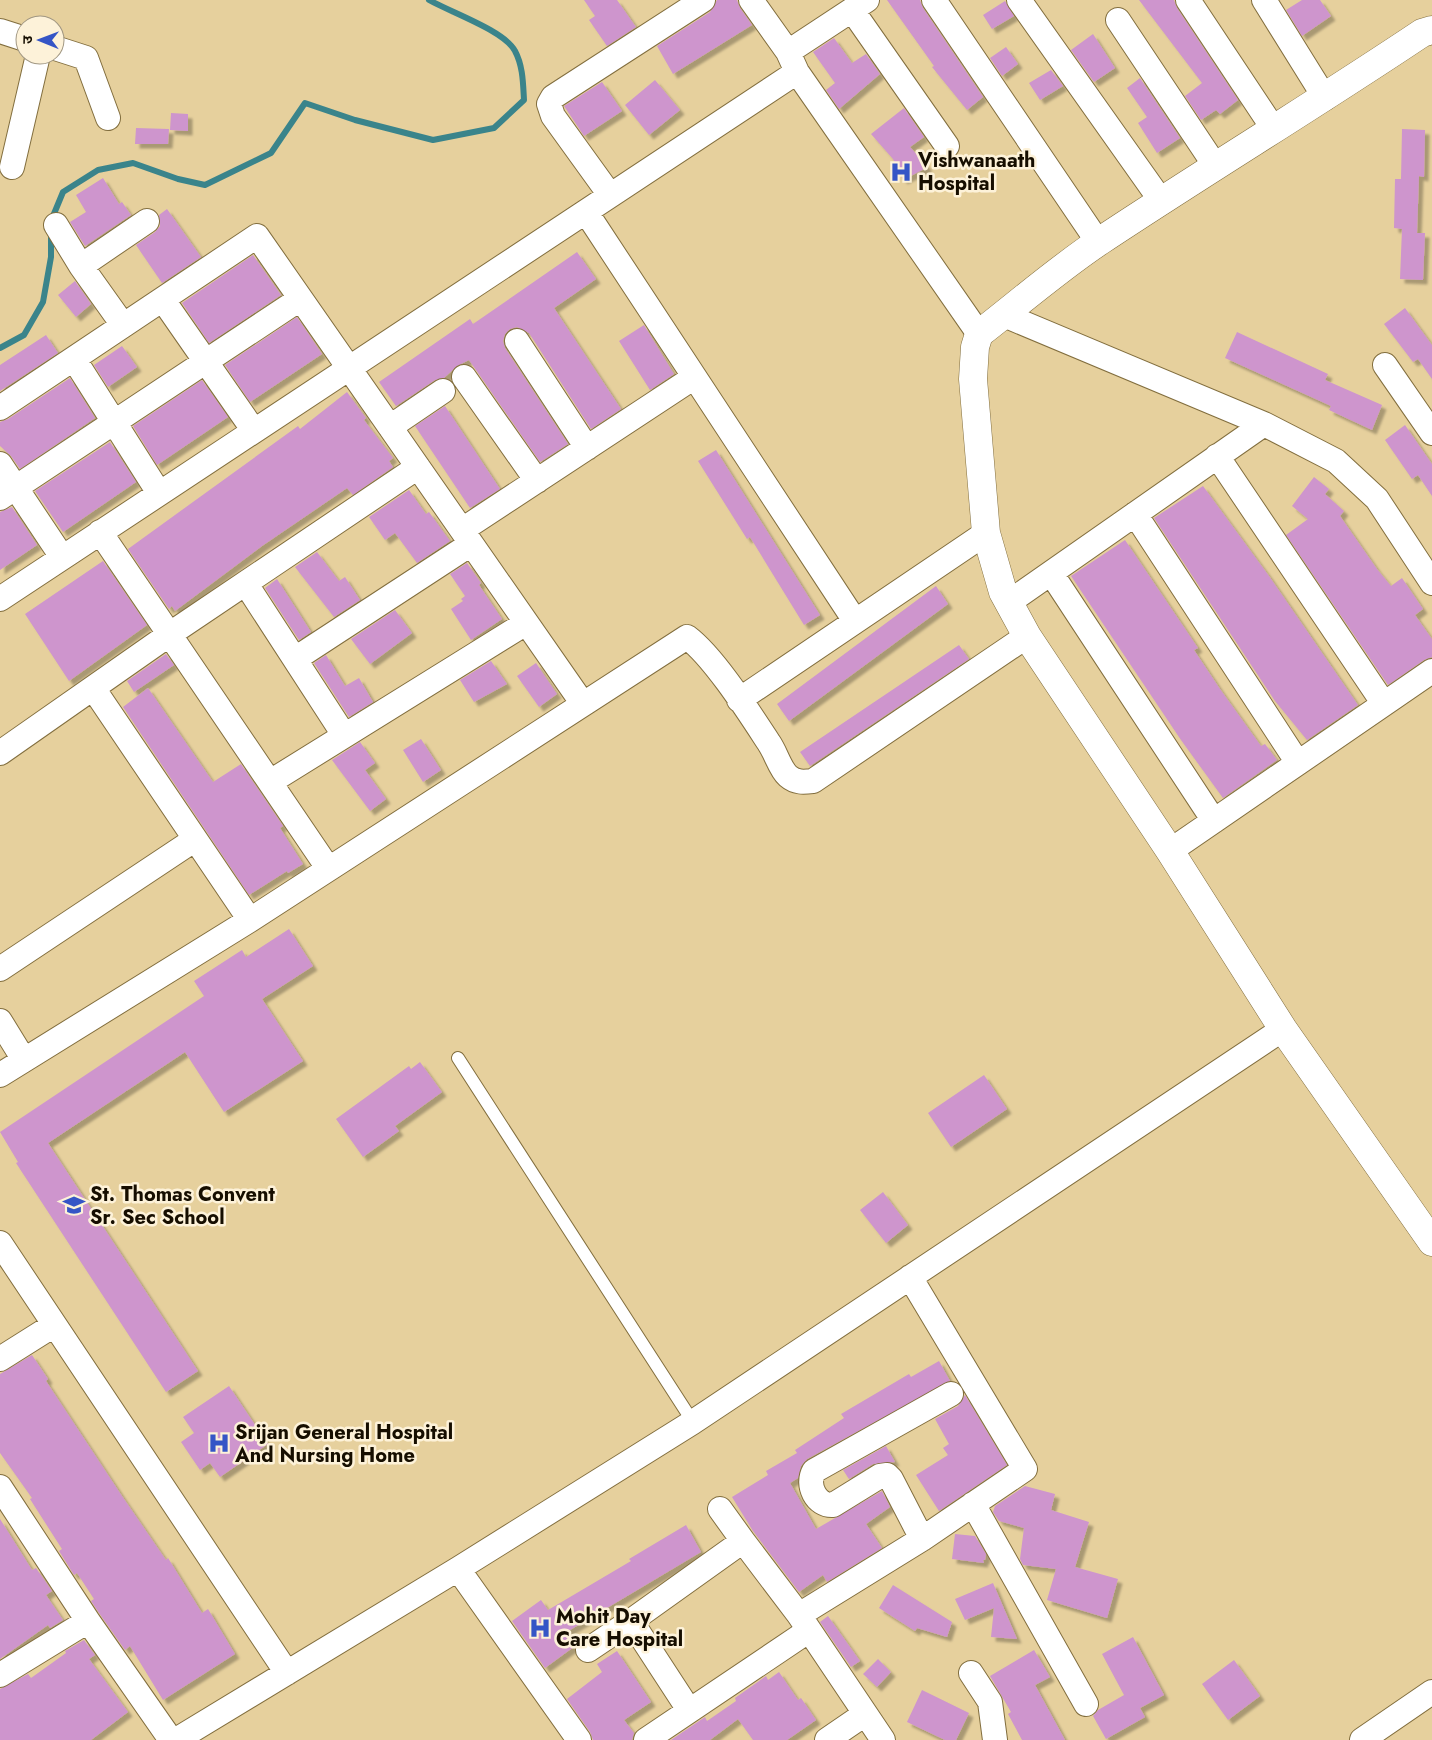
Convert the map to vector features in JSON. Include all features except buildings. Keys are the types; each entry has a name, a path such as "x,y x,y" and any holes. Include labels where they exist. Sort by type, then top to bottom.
{"street":[{"path":"610,195 553,116 549,104 553,97 703,0"},
{"path":"751,0 979,334"},
{"path":"934,0 1098,242"},
{"path":"1019,0 1162,202"},
{"path":"1188,0 1273,128"},
{"path":"1264,0 1325,98"},
{"path":"0,598 586,212 793,62 862,3 947,146"},
{"path":"1118,20 1216,167"},
{"path":"1432,30 1422,33 1325,98 1273,128 1216,167 1098,242 979,334 975,347 973,379 986,533 1008,603 1027,636 1170,851 1283,1029 1432,1242"},
{"path":"0,31 15,36"},
{"path":"65,51 86,58 108,118"},
{"path":"12,167 36,65"},
{"path":"586,212 693,378 855,621"},
{"path":"80,266 147,220"},
{"path":"56,225 80,266 123,325"},
{"path":"0,408 258,236 583,704"},
{"path":"8,493 300,299"},
{"path":"163,300 254,431"},
{"path":"1004,315 1264,424 1336,461 1376,499 1432,583"},
{"path":"517,341 587,448"},
{"path":"74,359 158,493"},
{"path":"1385,365 1432,433"},
{"path":"464,377 537,481"},
{"path":"295,660 466,537 537,481 693,378"},
{"path":"390,427 443,391"},
{"path":"1008,603 1264,424"},
{"path":"1217,456 1384,704"},
{"path":"0,464 8,493 62,558"},
{"path":"0,753 170,634 418,467"},
{"path":"1135,514 1298,763"},
{"path":"100,532 328,868"},
{"path":"739,700 986,533"},
{"path":"1051,573 1214,820"},
{"path":"246,584 344,735"},
{"path":"270,782 526,623"},
{"path":"0,1075 250,920 687,637 698,646 739,700 770,745 788,776 799,783 813,781 1027,636"},
{"path":"1170,851 1432,671"},
{"path":"93,688 194,840 250,920"},
{"path":"0,969 194,840"},
{"path":"0,1021 24,1060"},
{"path":"176,1740 458,1569 693,1422 1283,1029"},
{"path":"0,1243 287,1673"},
{"path":"646,1740 689,1710 803,1623 1025,1469 910,1277"},
{"path":"0,1359 54,1325"},
{"path":"922,1539 887,1475 880,1476 833,1505 826,1505 820,1501 811,1487 810,1479 814,1471 950,1394"},
{"path":"1,1492 171,1740"},
{"path":"973,1504 1086,1704"},
{"path":"720,1509 803,1623 883,1740"},
{"path":"588,1650 743,1541"},
{"path":"458,1569 579,1740"},
{"path":"0,1675 88,1621"},
{"path":"631,1621 689,1710"},
{"path":"971,1673 990,1702 995,1740"},
{"path":"1362,1740 1432,1692"},
{"path":"827,1740 865,1714"}],"lane":[{"path":"458,1058 693,1422"}],"waterway":[{"path":"51,221 63,192 98,170 133,163 178,179 205,185 271,153 305,103 355,120 433,140 494,128 524,100 521,69 515,51 500,36 489,29 429,0"},
{"path":"0,348 24,335 43,302 51,257 51,231"}],"place":[{"name":"Vishwanaath Hospital","path":"901,172"},
{"name":"St. Thomas Convent Sr. Sec School","path":"74,1205"},
{"name":"Srijan General Hospital And Nursing Home","path":"219,1443"},
{"name":"Mohit Day Care Hospital","path":"540,1628"}]}
